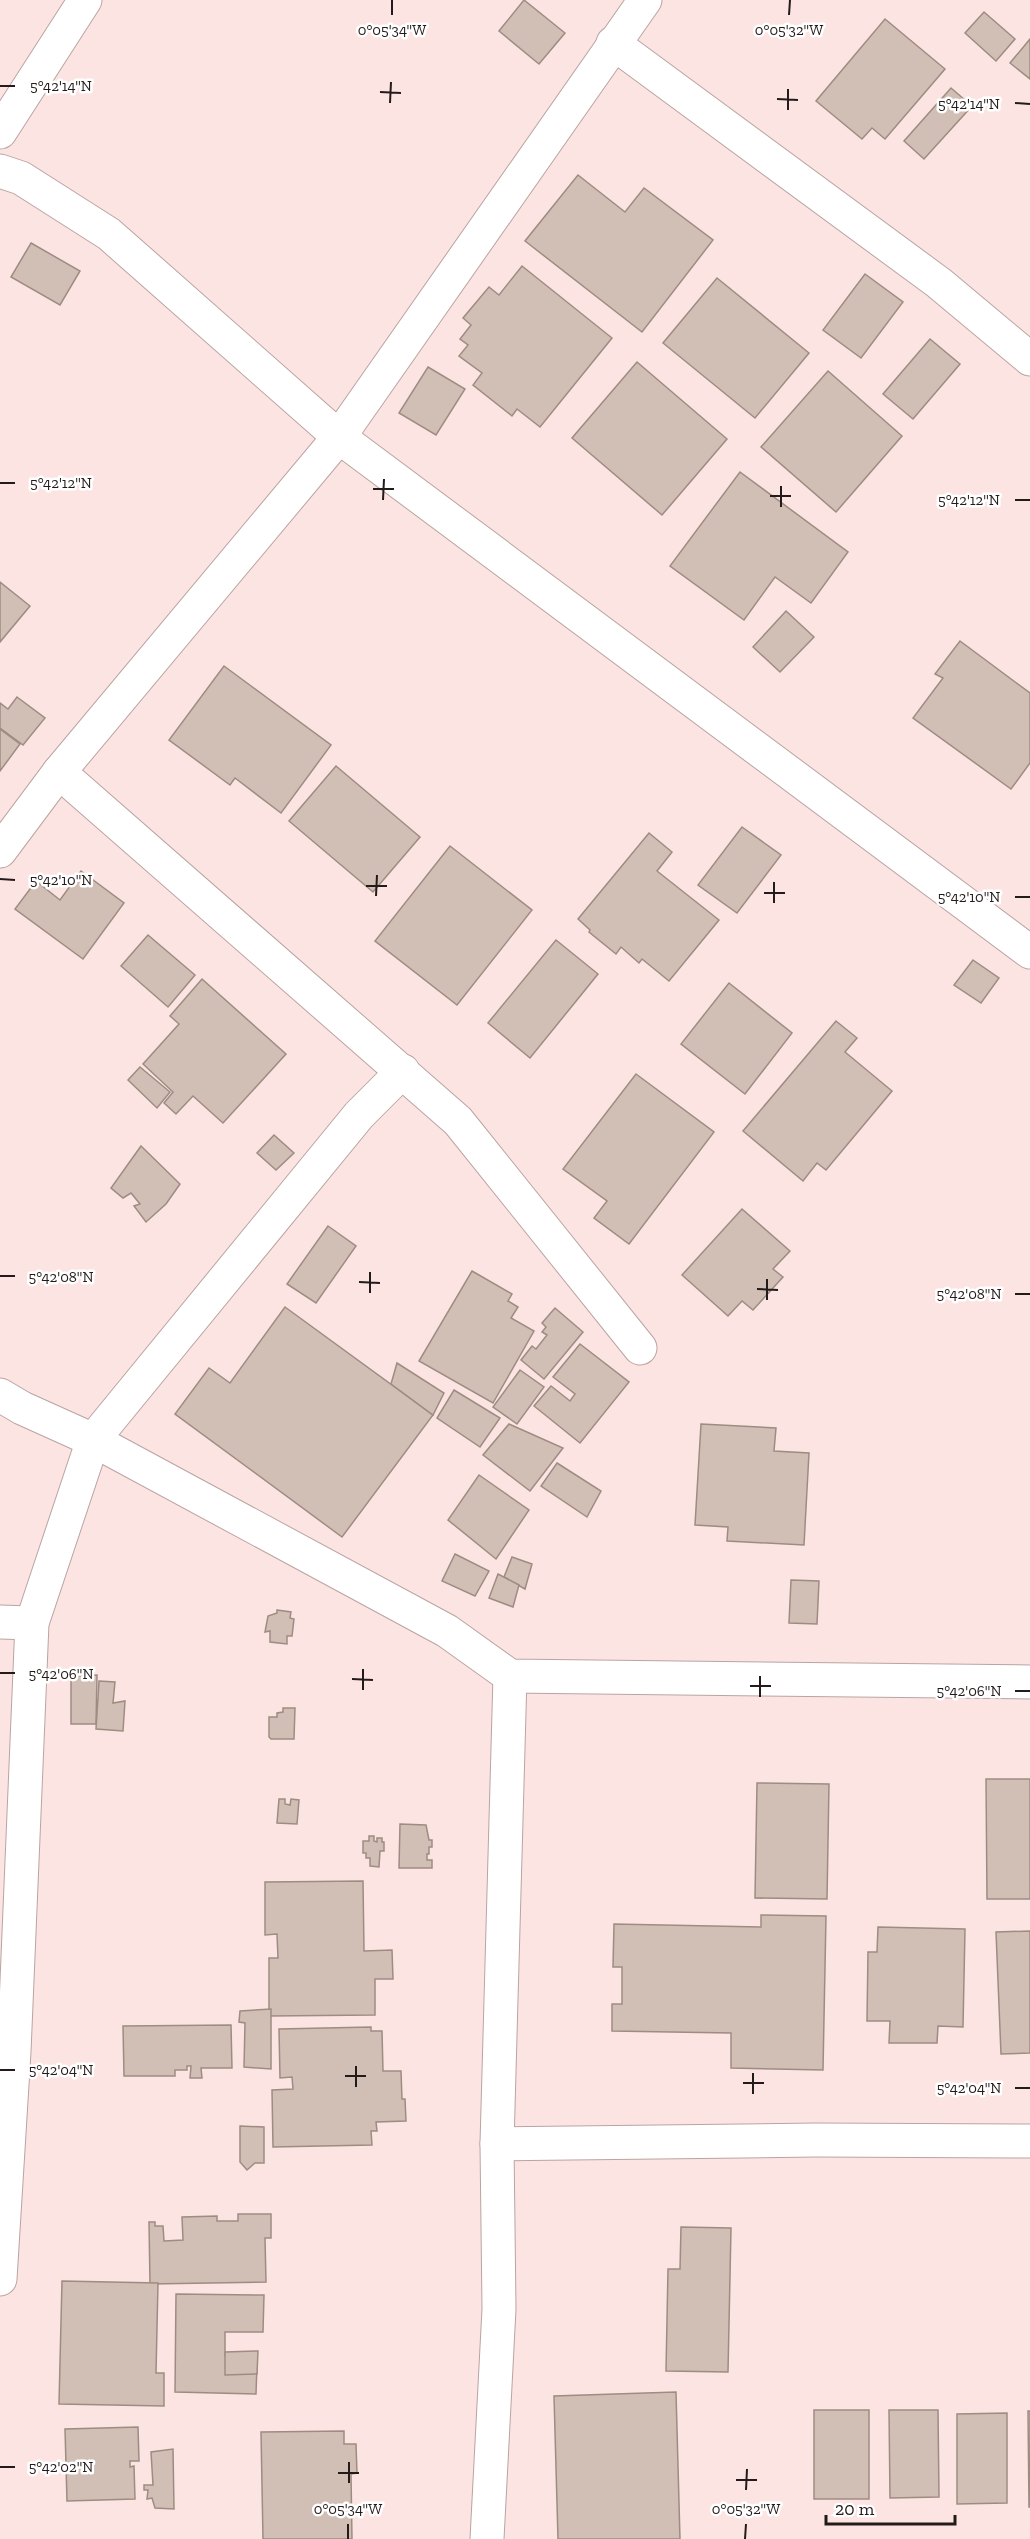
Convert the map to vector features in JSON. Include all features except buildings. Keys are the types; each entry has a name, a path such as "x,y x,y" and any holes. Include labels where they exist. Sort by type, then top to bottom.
{"street":[{"path":"0,132 85,0"},
{"path":"0,850 59,772 339,436 645,0"},
{"path":"613,43 939,283 1030,359"},
{"path":"0,171 21,178 109,234 339,436 1030,952"},
{"path":"59,772 336,1016 403,1071 458,1122 640,1348"},
{"path":"0,2279 16,1623 93,1440 359,1115 403,1071"},
{"path":"0,1395 22,1408 93,1440 447,1631 510,1676 1030,1682"},
{"path":"487,2539 499,2309 497,2144 510,1676"},
{"path":"497,2144 816,2140 1030,2141"}]}
